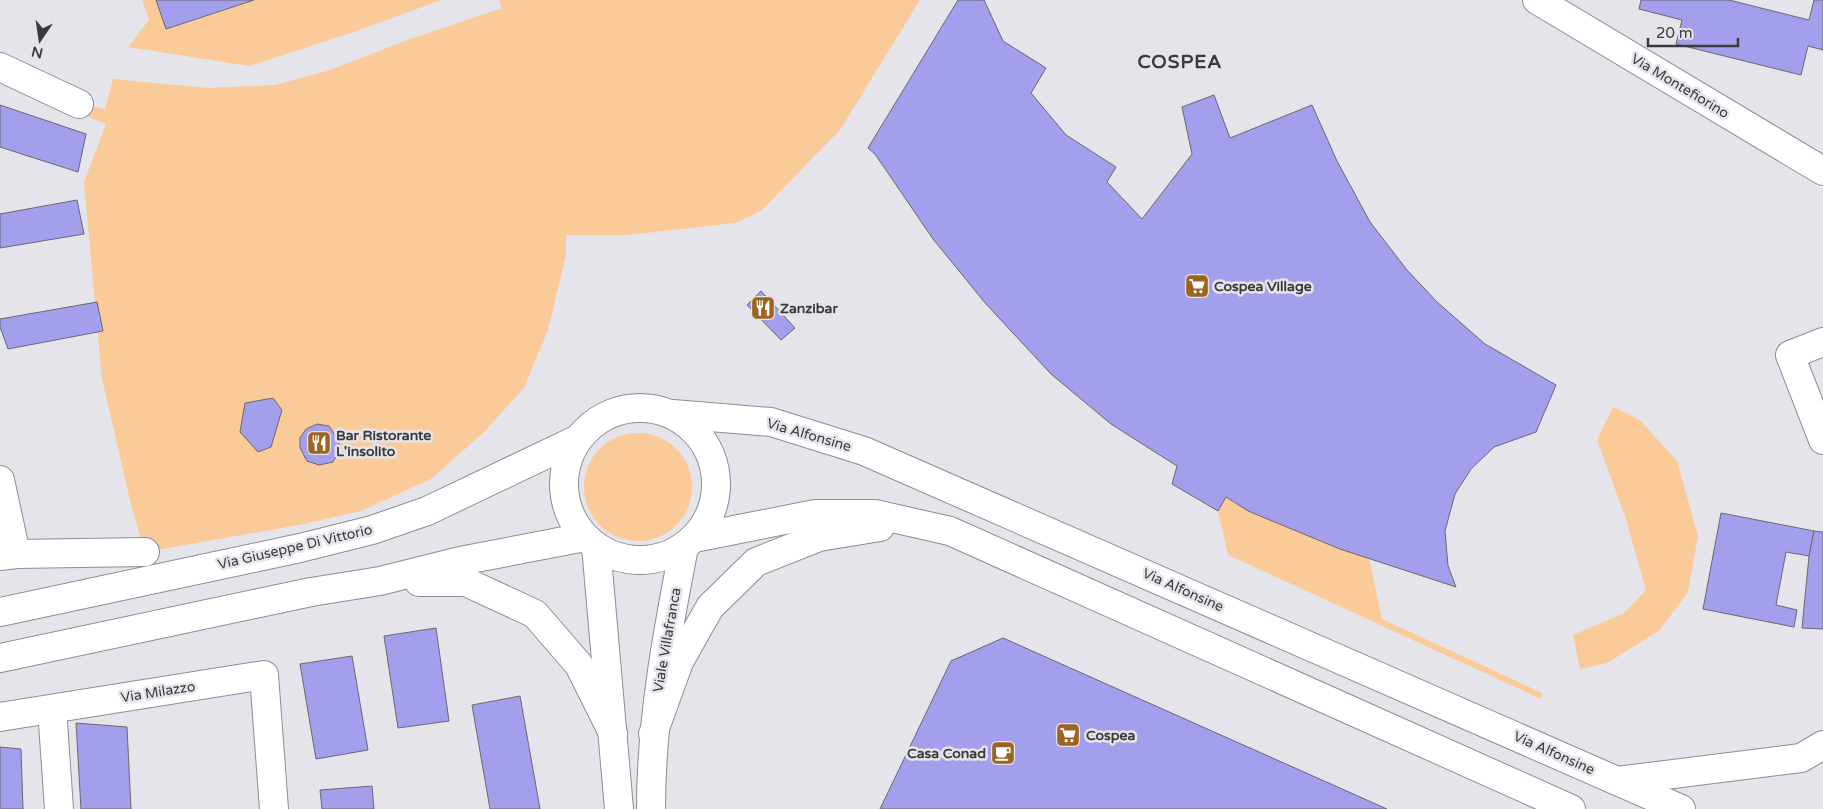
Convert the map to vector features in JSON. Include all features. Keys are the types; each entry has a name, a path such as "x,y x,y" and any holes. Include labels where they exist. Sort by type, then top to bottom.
{"main road":[{"name":"Via Montefiorino","path":"1537,0 1823,171"},
{"path":"0,67 79,104"},
{"path":"1823,342 1790,355 1823,440"},
{"path":"642,407 673,414 693,428 708,447 716,470 716,495 709,518 689,542 668,555 649,560 631,560 612,555 590,542 573,520 565,501 564,473 567,459 576,440 588,427 604,415 622,409 642,407"},
{"name":"Via Alfonsine","path":"673,414 771,422 864,451 1681,809"},
{"name":"Via Giuseppe Di Vittorio","path":"0,612 300,548 372,530 427,511 576,440"},
{"path":"0,480 8,555 145,552"},
{"path":"689,542 815,514 875,514 950,531 1571,809"},
{"name":"Viale Villafranca","path":"653,734 679,662 710,607 756,562 819,537 875,526 950,531"},
{"path":"0,658 311,592 380,582 460,561 590,542"},
{"path":"590,542 612,733 618,809"},
{"name":"Viale Villafranca","path":"651,809 653,734 663,656 689,542"},
{"path":"380,582 466,582 535,614 579,665 612,733"},
{"name":"Via Milazzo","path":"0,717 264,675 274,809"},
{"path":"52,709 59,809"},
{"path":"1617,781 1801,758 1823,745"}],"shaded area":[{"path":"142,0 156,0 166,29 254,0 441,0 357,31 249,66 128,47 149,20"},
{"path":"499,0 920,0 840,130 761,211 735,223 628,235 566,235 566,255 548,330 524,388 484,432 431,479 361,511 299,525 145,552 132,509 102,379 84,182 106,124 76,112 79,104 105,109 113,79 208,88 275,85 327,71 413,38 502,8"},
{"path":"1613,407 1640,420 1677,461 1698,536 1688,592 1659,631 1607,663 1580,669 1573,635 1624,613 1646,590 1625,516 1597,440"},
{"path":"638,433 659,437 676,449 688,466 692,487 688,508 676,525 659,537 638,541 617,537 600,525 588,508 584,487 588,466 600,449 617,437"},
{"path":"1226,497 1248,512 1369,558 1382,619 1542,693 1541,699 1228,555 1218,511"}],"building":[{"path":"156,0 254,0 166,29"},
{"name":"Cospea Village","path":"958,0 984,0 1003,41 1046,68 1031,93 1066,135 1116,167 1107,182 1142,219 1192,154 1182,107 1214,95 1230,138 1312,105 1337,161 1370,222 1407,270 1437,302 1485,344 1556,385 1536,432 1494,447 1471,469 1455,494 1445,531 1448,566 1456,587 1340,549 1248,511 1226,497 1218,511 1172,484 1177,466 1111,424 1051,374 986,304 933,239 875,154 868,148"},
{"path":"1641,0 1729,0 1809,20 1814,0 1823,0 1823,50 1808,46 1801,75 1676,44 1682,20 1639,9"},
{"path":"0,105 86,134 78,172 0,147"},
{"path":"77,200 84,234 0,248 0,214"},
{"path":"761,291 795,328 781,340 747,305"},
{"path":"97,302 103,331 8,349 0,327 0,319"},
{"path":"273,398 282,410 271,447 258,452 240,432 245,403"},
{"path":"317,424 329,426 338,439 340,449 333,462 319,465 307,461 300,448 300,438 306,429"},
{"path":"1721,513 1814,531 1809,556 1786,552 1776,605 1797,610 1794,627 1703,609"},
{"path":"1814,531 1823,532 1823,629 1802,628 1809,556"},
{"path":"436,628 449,721 398,728 384,636"},
{"name":"Cospea","path":"1003,638 1387,809 880,809 951,661"},
{"path":"352,656 368,750 316,759 300,664"},
{"path":"520,696 540,809 490,809 472,705"},
{"path":"76,723 127,727 131,809 81,809"},
{"path":"0,747 21,749 23,809 0,809"},
{"path":"372,786 374,809 322,809 320,790"}],"place":[{"name":"Cospea Village","path":"1197,286"},
{"name":"Zanzibar","path":"763,308"},
{"name":"Bar Ristorante L'insolito","path":"319,443"},
{"name":"Cospea","path":"1068,735"},
{"name":"Casa Conad","path":"1003,753"}],"district":[{"name":"COSPEA","path":"1180,62"}]}
